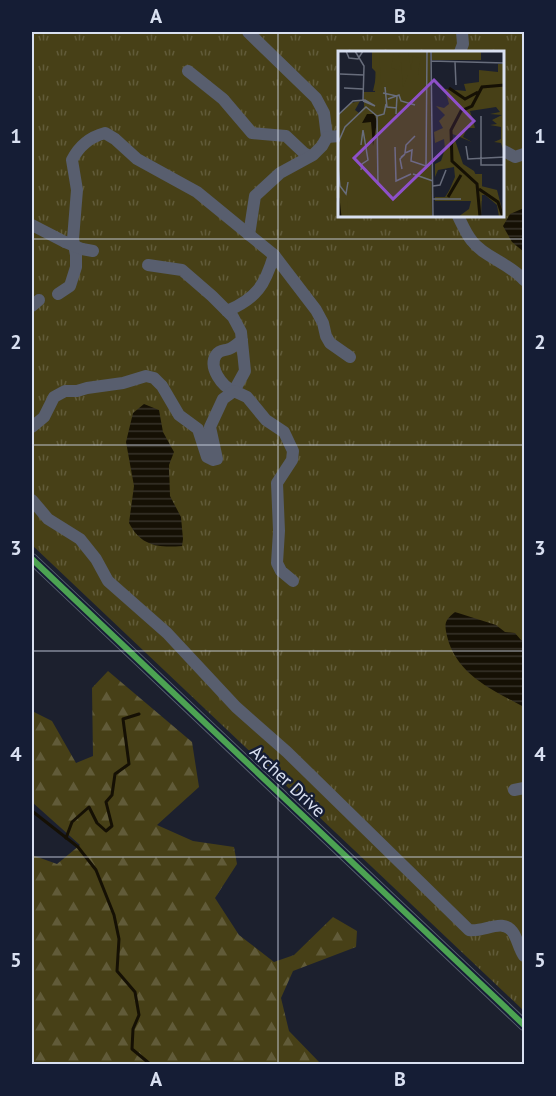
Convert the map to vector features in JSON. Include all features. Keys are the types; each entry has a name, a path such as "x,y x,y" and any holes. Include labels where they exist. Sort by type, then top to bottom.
{"street":[{"path":"248,32 316,98 334,136 310,156 280,173 255,196 249,235"},
{"path":"460,51 463,44 462,32"},
{"path":"188,71 223,99 252,132 286,136 310,156"},
{"path":"57,294 70,286 76,267 73,239 77,190 72,160 82,145 95,136 105,133 137,159 197,192 274,255 316,310 330,343 350,357"},
{"path":"505,152 515,157 525,154"},
{"path":"231,220 252,212"},
{"path":"459,218 472,242 515,270 525,280"},
{"path":"32,225 65,242 88,250"},
{"path":"227,311 242,304 258,292 268,274 274,255"},
{"path":"32,427 44,417 54,397 65,391 123,383 146,376 154,378 162,386 179,415 198,429 207,457 217,459 212,425 223,399 234,391 244,371 241,332 233,317 182,270 148,265"},
{"path":"242,340 230,349 224,349 217,354 214,370 224,385 247,397 266,420 284,432 293,451 292,460 277,483 279,531 277,563 280,571 293,581"},
{"path":"198,429 212,425"},
{"path":"32,500 48,519 80,539 96,559 108,581 166,633 236,707 287,752 469,930 478,932 499,924 506,927 513,931 519,949 525,956"},
{"name":"Archer Drive","path":"32,559 525,1025"}],"green space":[{"path":"32,32 524,32 524,1011 32,545"},
{"path":"108,671 192,742 199,787 157,825 193,841 234,847 237,864 215,898 239,935 274,962 294,955 333,917 357,931 356,947 293,971 281,998 289,1031 321,1064 32,1064 32,855 57,864 80,845 32,802 32,711 52,721 76,763 93,756 92,688"}],"shaded area":[{"path":"524,208 524,252 512,242 503,226 510,214"},
{"path":"144,404 159,410 163,432 174,452 169,465 170,496 181,517 182,546 151,544 139,537 129,523 134,486 126,442 133,413"},
{"path":"455,612 496,625 505,632 515,633 524,641 524,707 488,687 458,661 446,628 447,620"}],"waterway":[{"path":"66,838 72,822 89,807 97,823 106,831 112,826 106,802 112,795 115,774 129,764 123,719 139,714"},
{"path":"32,811 78,847 96,870 114,915 119,939 117,971 135,992 139,1015 133,1029 132,1049 150,1064"}],"cycle path":[{"path":"32,559 524,1025"}]}
